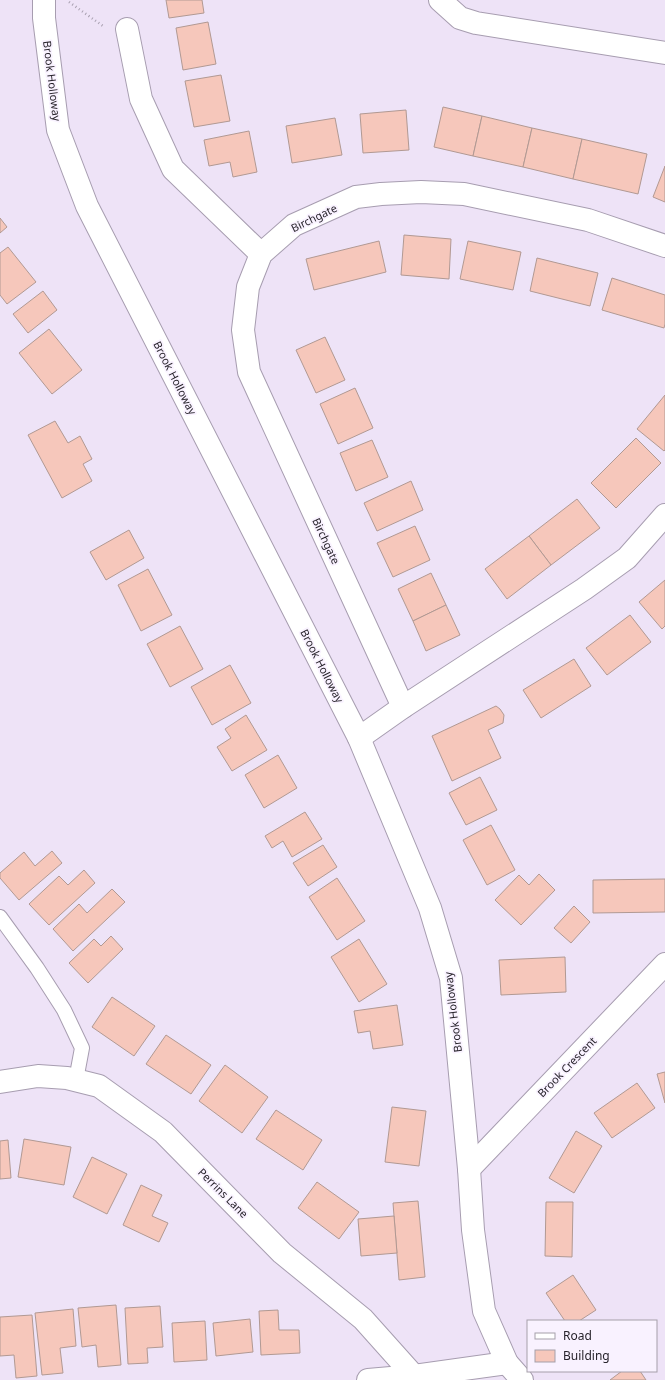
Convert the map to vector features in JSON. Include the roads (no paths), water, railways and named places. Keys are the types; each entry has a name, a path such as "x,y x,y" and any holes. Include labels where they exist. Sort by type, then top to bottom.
{"street":[{"name":"Brook Holloway","path":"44,0 44,18 58,130 87,206 359,738 430,908 451,978 469,1169 473,1230 484,1311 507,1363 522,1380"},
{"path":"440,0 460,18 476,23 665,53"},
{"path":"128,37 141,99 173,169 260,254"},
{"name":"Birchgate","path":"403,707 249,372 243,330 248,287 260,254 294,225 356,197 421,192 464,194 588,220 665,246"},
{"path":"359,738 403,707 584,589 627,558 665,515"},
{"name":"Brook Crescent","path":"469,1169 665,965"},
{"name":"Perrins Lane","path":"0,1082 38,1076 67,1078 99,1086 163,1132 282,1252 363,1319 414,1376"},
{"path":"368,1380 414,1376 507,1363"}],"lane":[{"path":"0,917 37,968 67,1016 82,1048 76,1080"}]}
